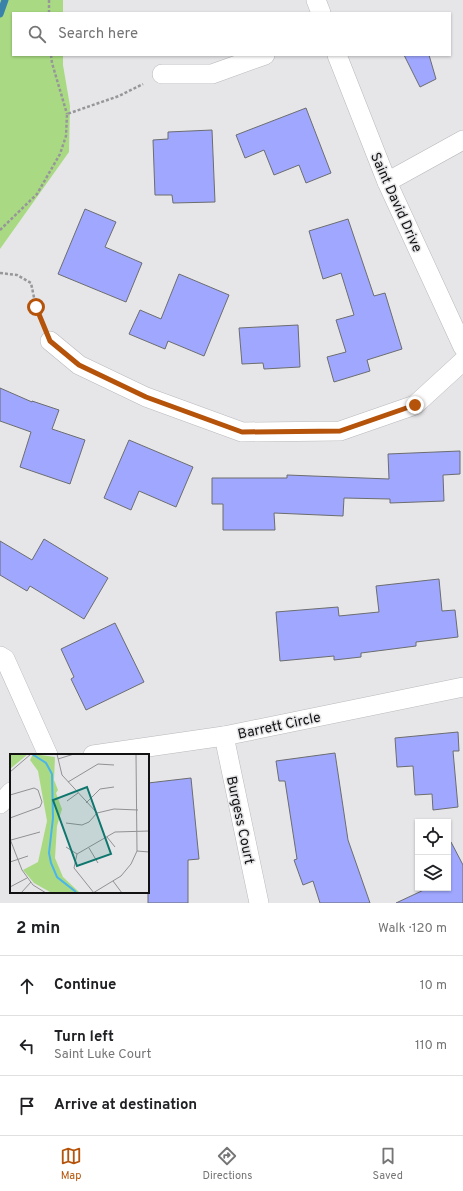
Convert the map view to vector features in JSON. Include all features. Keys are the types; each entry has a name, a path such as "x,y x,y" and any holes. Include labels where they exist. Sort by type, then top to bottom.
{"street":[{"path":"316,0 321,12"},
{"path":"162,74 212,74 262,56"},
{"name":"Saint David Drive","path":"337,56 387,182 463,348"},
{"path":"387,182 463,140"},
{"path":"50,341 79,365 146,397 242,432 340,431 415,405 463,361"},
{"path":"0,656 4,660 48,754"},
{"name":"Barrett Circle","path":"100,754 224,736 463,687"},
{"name":"Burgess Court","path":"224,736 259,903"},
{"path":"0,804 10,793"}],"path":[{"path":"49,0 49,12"},
{"path":"0,230 37,194 60,154 66,136 67,114 51,56"},
{"path":"67,114 119,96 162,74"},
{"path":"0,273 17,275 31,284 36,307 50,341"}],"green space":[{"path":"0,0 63,0 63,12 12,12 12,56 63,56 63,65 70,106 69,152 0,249"}],"building":[{"path":"404,56 429,56 436,79 420,87"},
{"path":"306,108 331,173 306,183 299,165 274,175 264,150 245,158 236,135"},
{"path":"212,130 215,202 173,203 172,195 155,195 153,140 168,139 168,132"},
{"path":"85,209 116,222 105,247 142,263 126,302 58,274"},
{"path":"348,219 374,296 385,293 402,349 367,360 370,371 334,382 327,357 346,352 336,320 354,315 341,273 323,279 309,231"},
{"path":"179,274 229,295 204,356 168,341 165,349 129,334 140,310 161,319"},
{"path":"298,325 300,367 264,369 263,363 242,364 239,328"},
{"path":"0,388 32,402 59,410 52,429 85,440 70,484 20,467 31,432 0,421"},
{"path":"129,440 193,467 176,507 139,491 131,510 104,498"},
{"path":"460,451 460,474 443,475 444,501 390,503 390,499 344,498 343,516 274,513 275,530 223,530 223,504 212,504 212,478 287,478 287,475 389,479 388,454"},
{"path":"44,539 108,578 84,619 30,586 27,591 0,575 0,541 32,560"},
{"path":"439,579 442,611 455,610 458,637 416,642 416,646 361,653 361,657 334,660 334,656 280,661 276,612 338,607 339,616 379,612 376,586"},
{"path":"115,623 144,682 86,710 71,679 74,677 61,649"},
{"path":"458,732 459,751 453,751 458,807 433,810 432,794 415,795 413,766 397,767 395,738"},
{"path":"335,753 348,840 370,903 320,903 313,881 303,885 294,860 297,859 285,781 279,781 276,761"},
{"path":"191,778 199,859 188,860 188,903 148,903 149,783"},
{"path":"451,842 463,865 463,903 396,903 422,891 451,891"}],"waterway":[{"path":"0,14 5,0"}],"route":[{"path":"36,307 50,341 79,365 146,397 242,432 340,431 415,405"}]}
